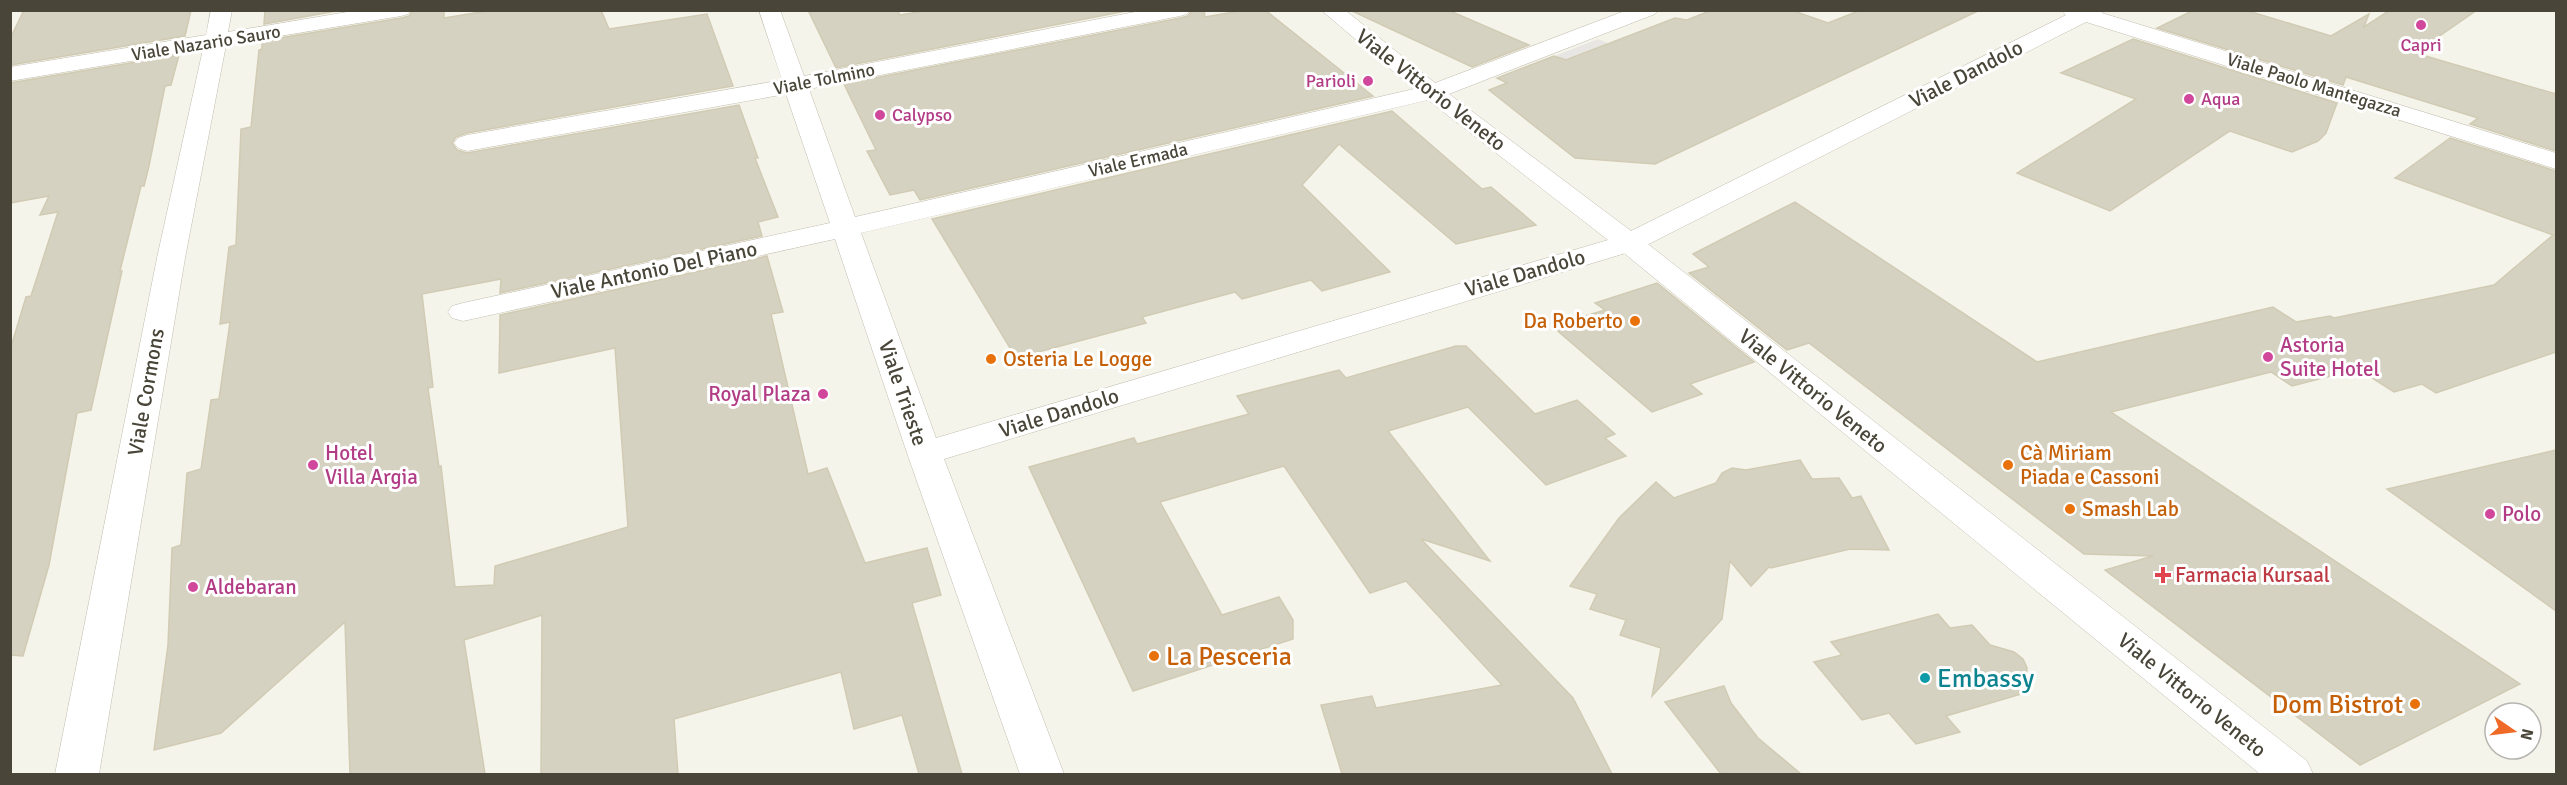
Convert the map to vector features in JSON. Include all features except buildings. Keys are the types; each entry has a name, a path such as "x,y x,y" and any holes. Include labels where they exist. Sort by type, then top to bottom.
{"street":[{"name":"Viale Cormons","path":"77,774 171,258 222,10"},
{"name":"Viale Nazario Sauro","path":"10,74 401,10"},
{"name":"Viale Trieste","path":"769,10 924,453 1042,774"},
{"name":"Viale Tolmino","path":"467,143 795,85 1180,10"},
{"name":"Viale Vittorio Veneto","path":"1331,10 1432,92 1629,243 2291,774"},
{"name":"Viale Ermada","path":"845,228 1432,92 1648,10"},
{"name":"Viale Paolo Mantegazza","path":"2082,12 2556,161"},
{"name":"Viale Dandolo","path":"924,453 1629,243 2082,12"},
{"name":"Viale Antonio Del Piano","path":"463,312 845,228"}],"shaded area":[{"path":"1598,39 1615,46 1569,64 1552,57"}],"place":[{"name":"Capri","path":"2421,25"},
{"name":"Parioli","path":"1368,81"},
{"name":"Aqua","path":"2189,99"},
{"name":"Calypso","path":"880,115"},
{"name":"Da Roberto","path":"1635,321"},
{"name":"Astoria Suite Hotel","path":"2268,357"},
{"name":"Osteria Le Logge","path":"991,359"},
{"name":"Royal Plaza","path":"823,394"},
{"name":"Hotel Villa Argia","path":"313,465"},
{"name":"Cà Miriam Piada e Cassoni","path":"2008,465"},
{"name":"Smash Lab","path":"2070,509"},
{"name":"Polo","path":"2490,514"},
{"name":"Farmacia Kursaal","path":"2163,575"},
{"name":"Aldebaran","path":"193,587"},
{"name":"La Pesceria","path":"1154,656"},
{"name":"Embassy","path":"1925,678"},
{"name":"Dom Bistrot","path":"2415,704"}]}
